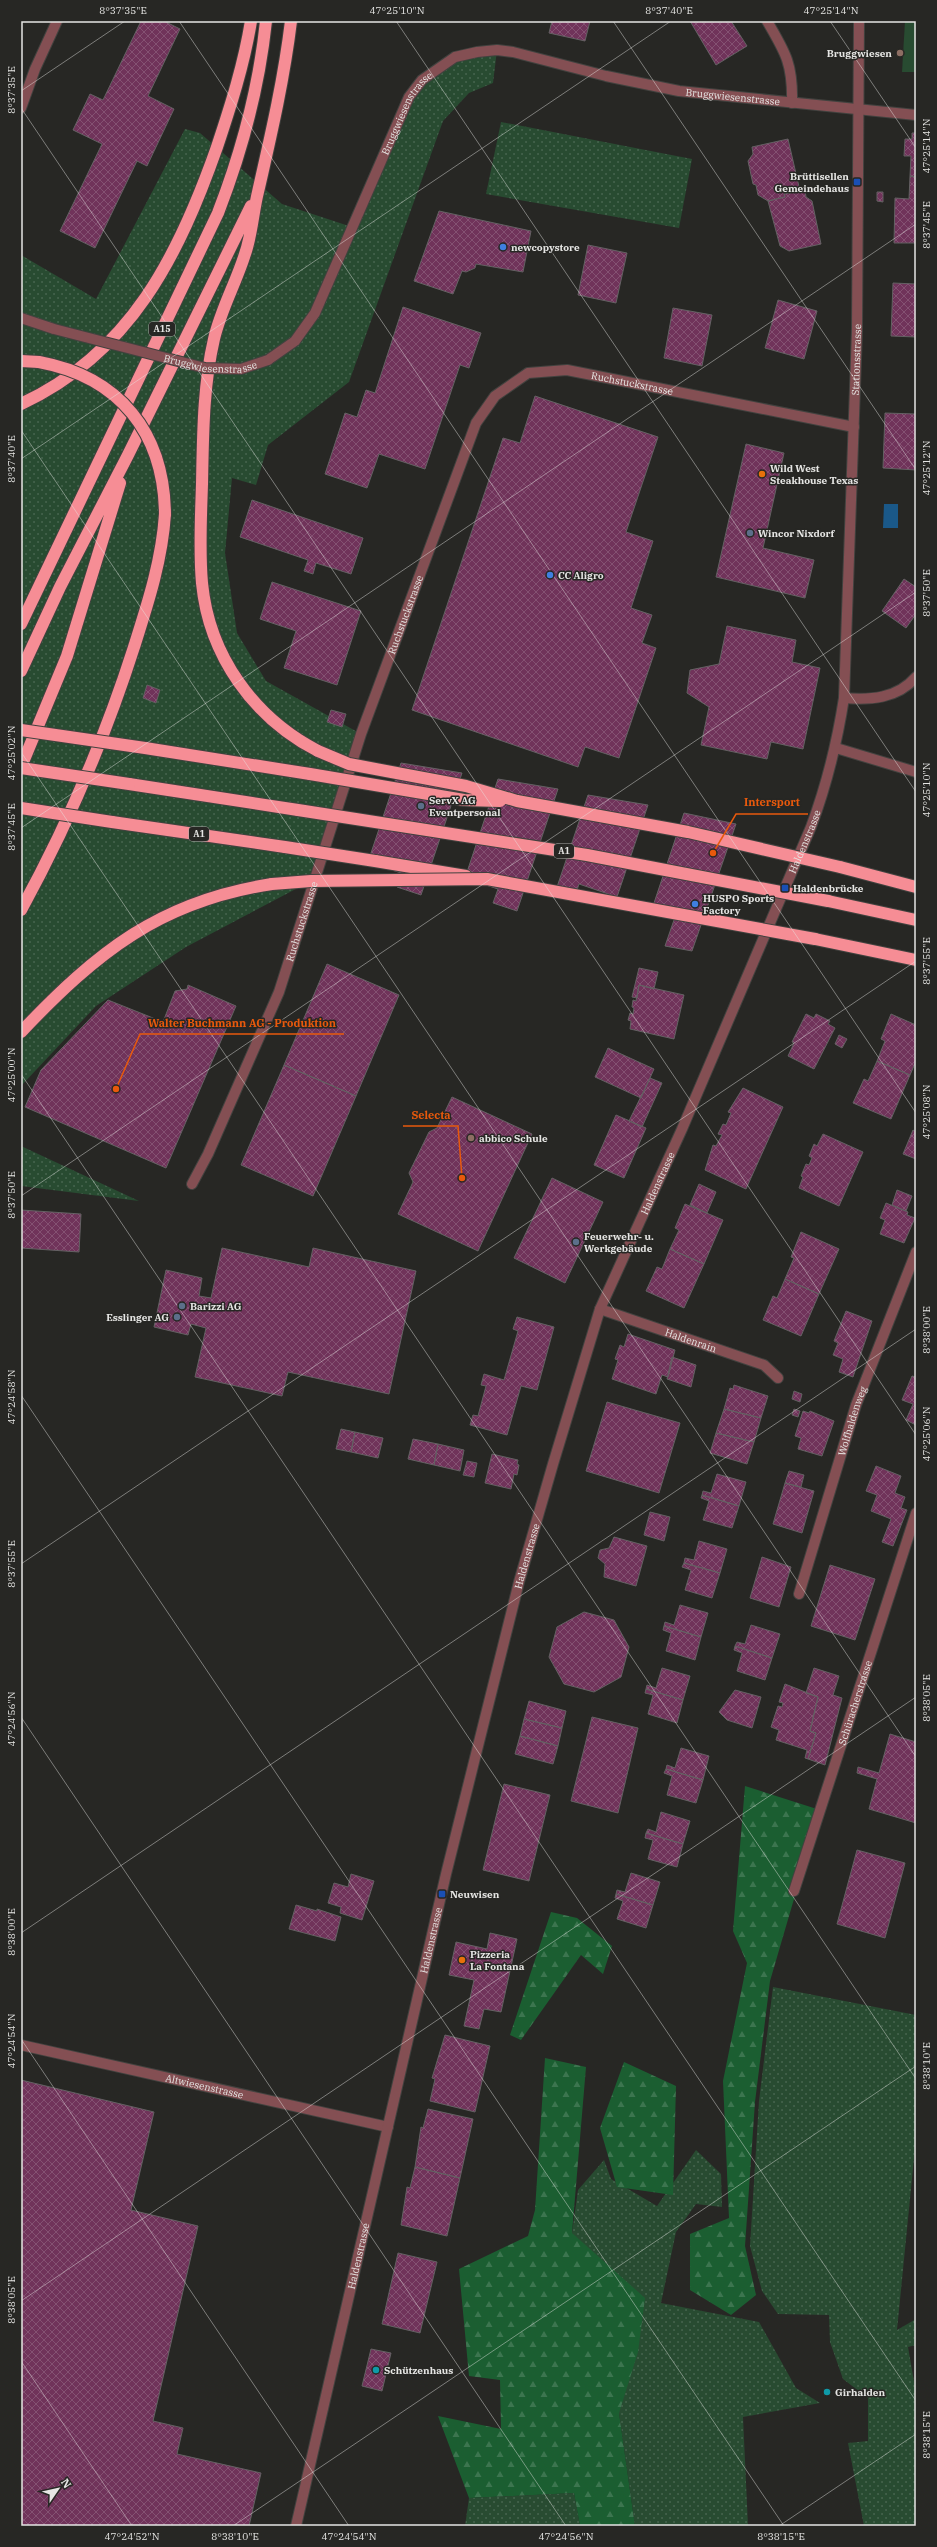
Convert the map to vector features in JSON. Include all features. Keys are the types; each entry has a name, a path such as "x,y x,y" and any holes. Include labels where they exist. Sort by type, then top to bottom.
{"highway":[{"path":"21,404 60,383 105,346 132,318 162,273 186,228 205,179 240,72 251,21"},
{"name":"A15","path":"21,624 218,213 235,167 248,125 261,64 266,21"},
{"name":"A15","path":"21,671 60,587 128,455 229,246 257,194 278,104 291,21"},
{"path":"257,194 245,253 224,303 214,337 206,383 202,461 202,583 210,622 216,639 238,682 256,705 277,726 318,751 349,764 466,786 517,801 688,832 840,867 916,887"},
{"path":"21,361 39,362 66,368 90,379 111,393 131,411 147,436 159,464 163,479 165,514 153,586 114,706 62,829 21,910"},
{"path":"21,768 72,642 128,455"},
{"path":"21,730 310,774 464,800 517,801"},
{"name":"A1","path":"21,768 587,855 828,901 916,920"},
{"name":"A1","path":"21,808 285,847 487,879 815,939 916,960"},
{"path":"21,1032 76,977 136,931 170,913 203,899 272,884 311,881 487,879"}],"street":[{"path":"21,108 35,69 57,21"},
{"path":"767,21 788,59 792,79 792,103"},
{"name":"Stationsstrasse","path":"844,698 857,331 858,21"},
{"name":"Bruggwiesenstrasse","path":"21,318 54,329 205,368 241,369 268,360 295,341 315,313 409,97 422,80 455,57 477,52 513,52 606,76 679,91 916,115"},
{"name":"Ruchstuckstrasse","path":"192,1184 208,1154 279,992 361,734 476,423 495,396 528,372 567,370 854,427"},
{"path":"844,698 864,700 886,697 911,683 916,677"},
{"name":"Haldenstrasse","path":"296,2526 448,1866 519,1582 600,1309 682,1129 811,827 825,788 836,748 844,698"},
{"path":"836,748 916,772"},
{"name":"Wolfhaldenweg","path":"799,1594 856,1405 916,1252"},
{"name":"Haldenrain","path":"600,1309 764,1365 778,1378"},
{"name":"Schüracherstrasse","path":"794,1891 916,1513"},
{"name":"Altwiesenstrasse","path":"21,2045 388,2127"}],"green space":[{"path":"905,21 916,21 916,72 902,72"},
{"path":"497,50 493,83 469,93 443,121 349,382 268,445 256,485 232,478 225,553 237,633 266,681 361,734 311,881 186,947 96,1006 21,1086 21,255 96,299 185,129 200,133 282,204 352,227 409,97 455,57"},
{"path":"501,122 692,159 679,228 486,194"},
{"path":"21,1146 139,1201 21,1186"},
{"path":"745,1786 820,1810 770,1981 755,2102 745,2246 756,2295 731,2315 690,2290 690,2234 729,2218 723,2081 747,1963 733,1931"},
{"path":"551,1912 577,1918 612,1946 603,1974 581,1955 521,2040 510,2035"},
{"path":"773,1987 916,2015 916,2138 897,2330 916,2319 916,2345 908,2347 916,2393 916,2526 864,2526 848,2443 868,2441 868,2398 843,2379 830,2342 829,2315 778,2314 762,2291 750,2246 759,2101"},
{"path":"545,2058 586,2067 572,2233 645,2298 638,2352 619,2413 635,2526 580,2526 574,2493 469,2498 438,2416 501,2429 500,2380 469,2376 459,2269 528,2236 535,2210"},
{"path":"624,2062 676,2086 673,2195 617,2187 600,2128"},
{"path":"696,2150 721,2174 722,2207 696,2204 676,2232 661,2303 759,2322 796,2388 820,2403 743,2417 748,2526 635,2526 619,2413 572,2233 578,2190 604,2160 611,2179 657,2206"},
{"path":"574,2493 580,2526 465,2526 469,2498"}],"water":[{"path":"884,504 898,504 898,528 883,528"}],"building":[{"path":"141,21 164,21 180,29 148,96 174,109 147,166 137,161 95,248 60,231 102,144 73,130 90,94 103,100"},
{"path":"552,21 590,21 585,41 549,33"},
{"path":"690,21 731,21 747,46 716,65"},
{"path":"912,133 916,133 916,177 910,176 911,156 904,156 905,139 912,139"},
{"path":"788,139 800,191 784,194 785,197 768,201 758,195 756,185 753,184 748,161 753,154 752,147"},
{"path":"910,176 916,177 916,243 894,243 895,198 909,199"},
{"path":"805,190 806,197 812,201 821,244 789,251 780,246 768,201 785,197 784,194"},
{"path":"877,192 883,192 883,202 877,201"},
{"path":"439,211 531,231 523,272 476,264 475,268 466,272 462,271 453,294 414,281"},
{"path":"588,245 627,253 616,303 578,295"},
{"path":"893,283 916,284 916,337 891,336"},
{"path":"778,300 817,311 804,359 765,348"},
{"path":"403,307 481,333 469,368 460,365 425,469 379,454 367,488 325,474 345,413 357,417 366,390 375,393"},
{"path":"673,308 712,315 702,366 664,358"},
{"name":"CC Aligro","path":"535,396 658,437 626,532 653,541 631,608 652,615 642,643 656,648 619,758 585,747 578,767 412,710 503,438 520,443"},
{"path":"885,413 916,414 916,470 883,468"},
{"path":"746,444 784,453 763,548 814,560 805,598 716,577"},
{"path":"252,500 363,538 351,574 316,563 313,574 304,571 308,560 240,537"},
{"path":"904,579 916,587 916,614 906,628 882,611"},
{"path":"272,582 361,611 337,685 284,668 296,631 260,619"},
{"path":"727,626 796,640 792,662 820,668 803,749 771,742 767,759 701,745 709,707 687,693 690,670 719,664"},
{"path":"147,685 160,690 156,703 143,698"},
{"path":"331,710 346,714 342,727 327,722"},
{"path":"401,763 462,773 421,895 397,887 401,873 368,862"},
{"path":"498,779 558,789 517,911 493,903 498,889 465,878"},
{"path":"588,795 648,805 617,897 579,884 576,893 557,887"},
{"path":"684,813 736,824 692,951 665,946 675,917 651,912"},
{"path":"327,964 399,995 356,1096 284,1065"},
{"path":"639,968 658,972 654,989 639,985 637,998 632,997"},
{"path":"188,985 236,1006 166,1168 25,1107 41,1070 108,1000 163,1022 175,991 187,989"},
{"path":"639,985 684,995 674,1039 630,1029 631,1021 628,1020 630,1013 633,1014 633,1000 636,1001"},
{"path":"806,1014 814,1018 816,1014 830,1021 828,1024 835,1028 814,1069 788,1056 794,1043 792,1042"},
{"path":"891,1014 916,1025 916,1061 910,1075 877,1061 885,1041 881,1039"},
{"path":"839,1035 847,1039 842,1048 835,1044"},
{"path":"608,1048 654,1069 641,1098 595,1077"},
{"path":"877,1061 910,1075 891,1119 853,1103 864,1079 868,1081"},
{"path":"284,1065 356,1096 313,1196 241,1165"},
{"path":"650,1078 662,1083 642,1127 629,1121"},
{"path":"743,1088 783,1107 746,1189 705,1170 713,1145 716,1146 722,1135 718,1134 723,1124 726,1125 731,1113 728,1112"},
{"path":"452,1097 532,1134 478,1251 398,1214 413,1182 409,1173 429,1132 437,1128"},
{"path":"616,1115 646,1128 624,1178 594,1165"},
{"path":"913,1130 916,1132 916,1159 903,1154"},
{"path":"823,1134 863,1152 839,1206 799,1188 803,1177 801,1176 806,1164 809,1165 812,1158 809,1156 814,1144 817,1146"},
{"path":"552,1178 603,1202 565,1283 514,1258"},
{"path":"699,1184 716,1192 707,1213 690,1205"},
{"path":"897,1190 912,1196 906,1211 892,1205"},
{"path":"886,1203 908,1212 907,1215 915,1218 904,1243 880,1234 885,1220 880,1218"},
{"path":"685,1204 723,1220 704,1264 670,1249 679,1230 675,1228"},
{"path":"21,1210 81,1214 79,1252 21,1248"},
{"path":"801,1232 839,1249 819,1294 785,1279 794,1258 791,1257"},
{"path":"222,1248 309,1267 313,1248 416,1271 389,1394 288,1372 282,1396 195,1377 206,1328 191,1324 188,1335 154,1327 166,1270 202,1278 199,1296 211,1298"},
{"path":"670,1249 704,1264 684,1308 646,1291 657,1267 662,1269"},
{"path":"785,1279 819,1294 801,1336 763,1320 773,1296 777,1298"},
{"path":"846,1311 872,1321 853,1377 839,1372 843,1359 833,1355 838,1343 834,1341"},
{"path":"517,1317 554,1327 537,1390 521,1386 507,1435 470,1425 473,1415 478,1416 486,1386 481,1385 484,1374 504,1380 518,1331 513,1329"},
{"path":"628,1334 675,1350 668,1377 662,1375 656,1394 612,1379 618,1360 615,1359 620,1345 624,1347"},
{"path":"672,1357 696,1365 691,1387 667,1379"},
{"path":"912,1376 916,1377 916,1425 906,1420 913,1404 902,1400"},
{"path":"734,1385 768,1396 761,1418 724,1409 730,1388 733,1389"},
{"path":"794,1391 802,1394 800,1402 792,1399"},
{"path":"607,1402 680,1423 659,1493 586,1471"},
{"path":"724,1409 761,1418 754,1442 716,1433"},
{"path":"794,1409 800,1411 798,1417 792,1415"},
{"path":"803,1411 809,1413 810,1411 834,1421 822,1456 798,1449 801,1438 795,1436"},
{"path":"341,1429 355,1432 351,1452 336,1449"},
{"path":"355,1432 383,1438 378,1458 351,1452"},
{"path":"716,1433 754,1442 747,1464 710,1453"},
{"path":"413,1439 438,1444 434,1465 408,1459"},
{"path":"438,1444 464,1450 460,1471 434,1465"},
{"path":"492,1454 518,1460 517,1464 519,1465 517,1475 514,1474 511,1489 485,1483"},
{"path":"467,1461 477,1463 474,1477 463,1475"},
{"path":"876,1466 901,1476 895,1493 905,1497 901,1508 907,1510 893,1546 882,1542 891,1519 871,1511 877,1495 866,1491"},
{"path":"789,1471 804,1475 801,1487 785,1483"},
{"path":"717,1474 746,1482 739,1506 702,1495 703,1491 711,1493"},
{"path":"785,1483 814,1491 802,1533 773,1524"},
{"path":"702,1495 739,1506 732,1528 703,1520 709,1501 701,1498"},
{"path":"650,1512 670,1517 664,1541 644,1535"},
{"path":"614,1537 647,1546 636,1586 604,1577 605,1564 598,1558 600,1550 609,1548"},
{"path":"699,1541 727,1549 720,1573 684,1563 685,1558 694,1560"},
{"path":"762,1557 791,1567 779,1607 750,1598"},
{"path":"684,1563 720,1573 712,1598 685,1590 691,1570 682,1567"},
{"path":"830,1565 875,1579 855,1640 811,1626"},
{"path":"680,1605 708,1613 701,1637 664,1626 665,1622 674,1625"},
{"path":"584,1612 614,1620 629,1647 621,1677 594,1692 564,1684 549,1657 557,1627"},
{"path":"751,1625 780,1634 772,1658 735,1646 737,1642 745,1644"},
{"path":"664,1626 701,1637 695,1660 666,1651 671,1633 663,1630"},
{"path":"735,1646 772,1658 765,1680 737,1671 742,1653 734,1650"},
{"path":"662,1668 690,1676 683,1700 646,1689 647,1685 656,1688"},
{"path":"814,1668 839,1676 833,1695 842,1698 825,1765 808,1759 816,1733 810,1731 818,1697 806,1693"},
{"path":"785,1684 818,1697 810,1731 816,1733 808,1759 805,1758 807,1750 776,1740 779,1730 771,1727 778,1706 782,1707 783,1703 779,1702"},
{"path":"646,1689 683,1700 677,1723 648,1714 653,1695 645,1693"},
{"path":"735,1690 761,1697 752,1728 727,1720 719,1712"},
{"path":"529,1701 566,1711 562,1728 524,1719"},
{"path":"592,1717 638,1728 618,1813 571,1801"},
{"path":"524,1719 562,1728 558,1746 520,1736"},
{"path":"890,1734 916,1742 916,1823 869,1809 877,1779 857,1773 858,1767 879,1773"},
{"path":"520,1736 558,1746 553,1764 515,1754"},
{"path":"681,1748 709,1756 703,1780 666,1769 667,1765 675,1768"},
{"path":"666,1769 703,1780 696,1803 667,1795 672,1776 664,1773"},
{"path":"504,1784 550,1795 529,1881 483,1870"},
{"path":"661,1812 690,1821 683,1844 646,1833 648,1829 656,1832"},
{"path":"646,1833 683,1844 677,1867 648,1859 653,1840 645,1838"},
{"path":"857,1850 905,1863 885,1938 837,1924"},
{"path":"631,1873 660,1882 653,1905 616,1894 617,1890 625,1892"},
{"path":"351,1874 374,1881 362,1920 340,1913 341,1907 328,1903 334,1883 348,1887"},
{"path":"616,1894 653,1905 646,1928 617,1919 623,1901 615,1898"},
{"path":"296,1905 317,1911 317,1909 341,1917 335,1941 289,1929"},
{"path":"490,1933 517,1939 501,2012 484,2009 479,2029 464,2026 474,1980 449,1975 456,1942 487,1949"},
{"path":"445,2035 490,2046 475,2112 430,2101 435,2079 432,2078"},
{"path":"21,2080 154,2112 131,2210 198,2226 153,2421 183,2428 177,2454 261,2473 249,2526 21,2526"},
{"path":"428,2109 473,2119 460,2178 415,2167 421,2127 423,2128"},
{"path":"415,2167 460,2178 447,2236 401,2225 407,2187 410,2188"},
{"path":"398,2253 437,2262 420,2333 382,2324"},
{"name":"Schützenhaus","path":"371,2349 391,2353 382,2391 362,2386"}],"place":[{"name":"Bruggwiesen","path":"900,53"},
{"name":"Brüttisellen Gemeindehaus","path":"857,182"},
{"name":"newcopystore","path":"503,247"},
{"name":"Wild West Steakhouse Texas","path":"762,474"},
{"name":"Wincor Nixdorf","path":"750,533"},
{"name":"CC Aligro","path":"550,575"},
{"name":"ServX AG Eventpersonal","path":"421,806"},
{"name":"Intersport","path":"713,853"},
{"name":"Haldenbrücke","path":"785,888"},
{"name":"HUSPO Sports Factory","path":"695,904"},
{"name":"Walter Buchmann AG - Produktion","path":"116,1089"},
{"name":"abbico Schule","path":"471,1138"},
{"name":"Selecta","path":"462,1178"},
{"name":"Feuerwehr- u. Werkgebäude","path":"576,1242"},
{"name":"Barizzi AG","path":"182,1306"},
{"name":"Esslinger AG","path":"177,1317"},
{"name":"Neuwisen","path":"442,1894"},
{"name":"Pizzeria La Fontana","path":"462,1960"},
{"name":"Schützenhaus","path":"376,2370"},
{"name":"Girhalden","path":"827,2392"}]}
